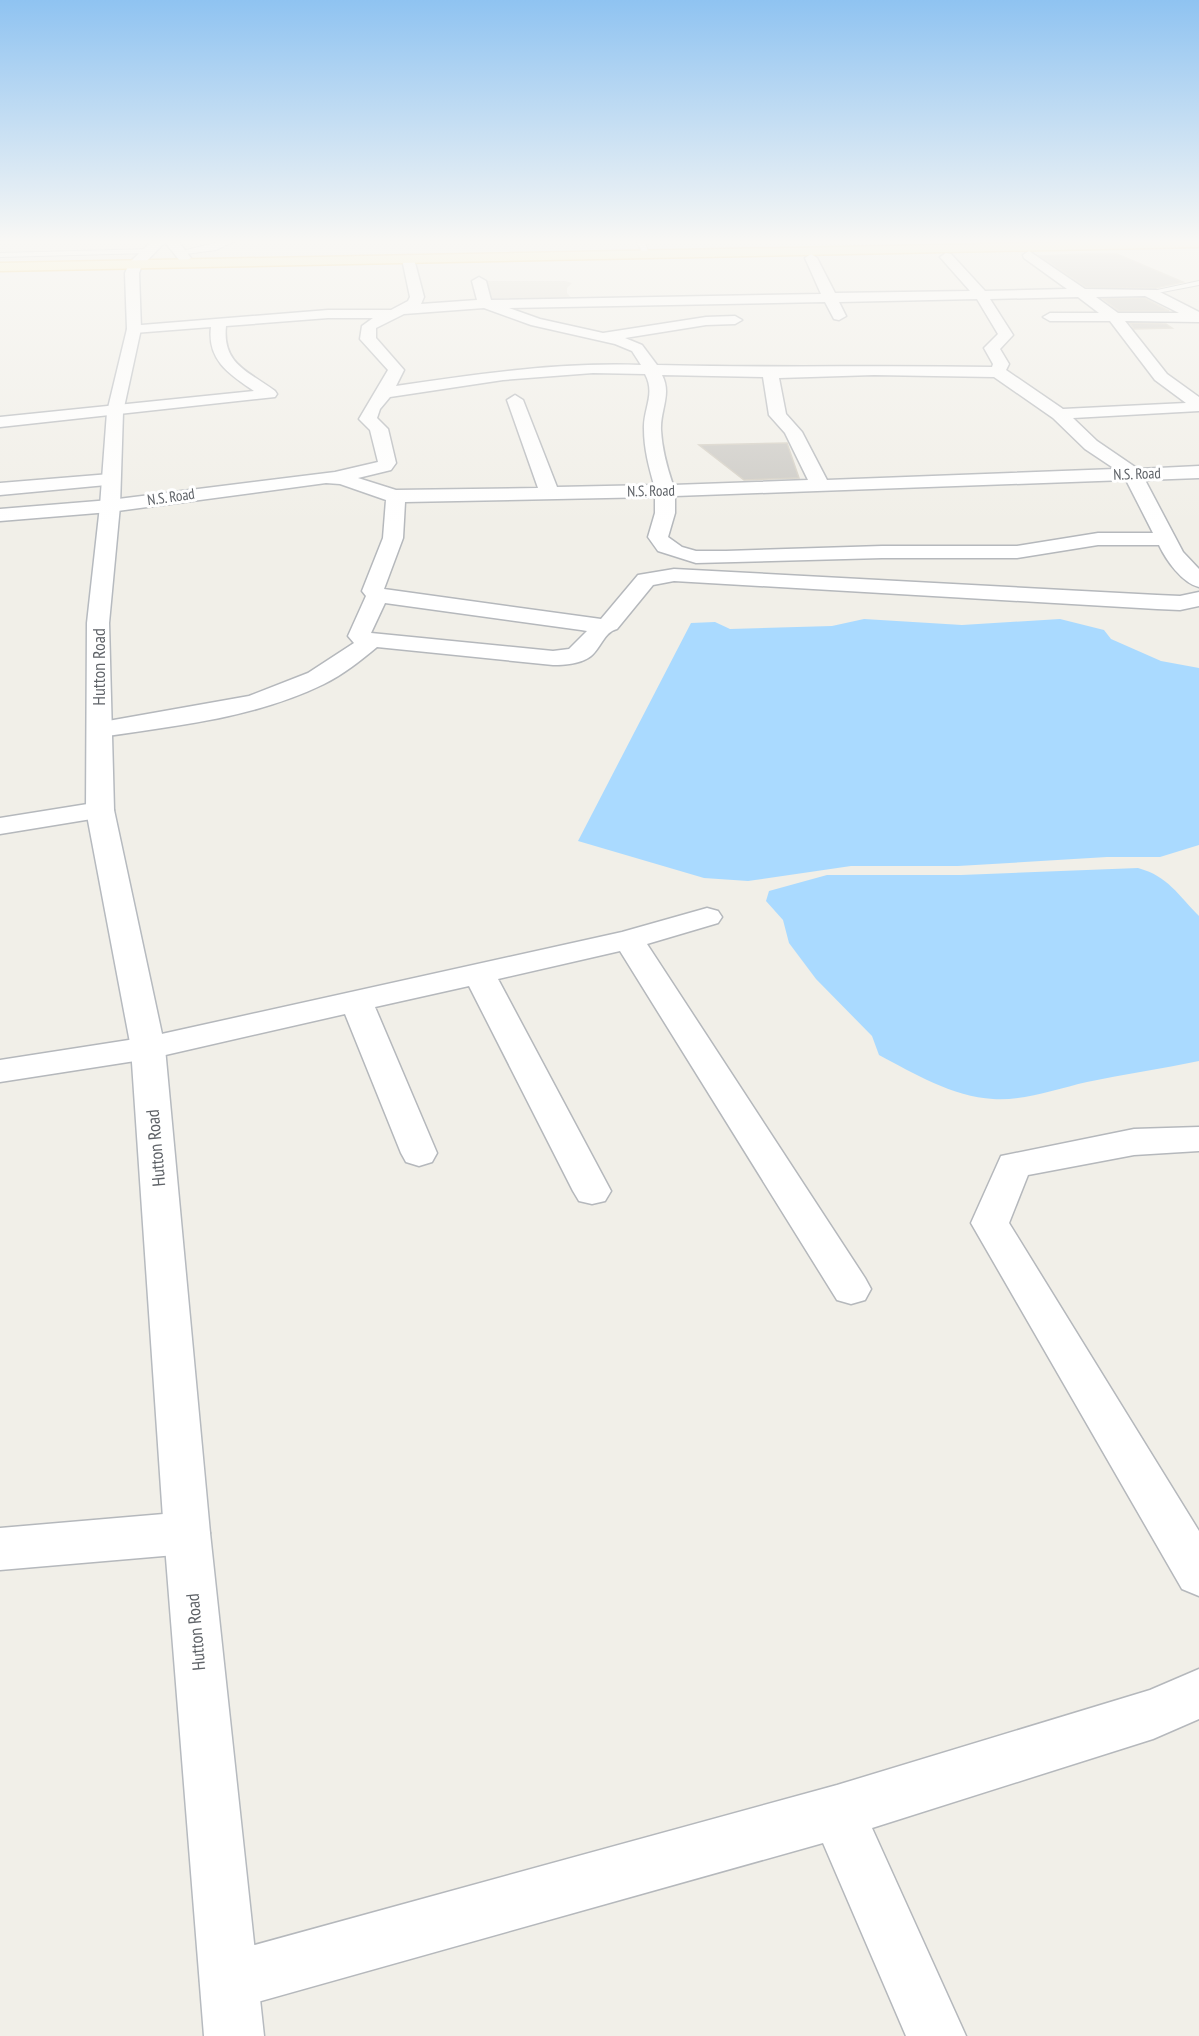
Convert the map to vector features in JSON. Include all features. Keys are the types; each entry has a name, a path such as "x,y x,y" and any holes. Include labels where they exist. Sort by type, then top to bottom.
{"street":[{"name":"Hutton Road","path":"132,335 115,412 98,623 100,810 148,1048 187,1533 234,2036"},
{"path":"0,422 115,412 269,394 226,362 217,345 218,335"},
{"path":"339,477 385,466 387,463 379,429 368,419 372,408 385,393 396,369 368,339 367,335"},
{"path":"600,335 637,348 651,369 659,397 652,427 656,459 665,490 665,513 658,537 665,547 696,557 882,552 998,553 1047,549 1098,539 1167,539"},
{"path":"605,336 612,335"},
{"path":"998,372 1001,364 992,348 1006,335"},
{"path":"1059,414 1198,407 1199,405 1161,376 1128,335"},
{"path":"385,393 503,375 593,368 776,373 874,370 998,372 1059,414 1091,445 1132,474 1145,504 1167,539 1174,555 1199,581"},
{"path":"776,373 771,377 778,415 793,432 799,448 820,484"},
{"path":"515,400 550,493"},
{"path":"1075,428 1109,429"},
{"name":"N.S. Road","path":"110,493 339,477 356,483 370,492 396,496 665,490 1199,472"},
{"path":"0,489 110,493"},
{"path":"0,515 110,493"},
{"path":"396,496 393,538 375,585 374,591 378,595 602,626"},
{"path":"378,595 359,636 372,640 553,658 572,658 584,653 602,626 615,618 646,580 674,575 1157,602 1180,603 1199,599"},
{"path":"100,729 209,712 297,687 343,663 372,640"},
{"path":"0,826 100,810"},
{"path":"0,1071 148,1048 480,975 629,940 707,917"},
{"path":"629,940 851,1289"},
{"path":"480,975 592,1191"},
{"path":"356,1002 419,1153"},
{"path":"1199,1139 1134,1142 1014,1165 990,1223 1199,1574"},
{"path":"0,1549 187,1533"},
{"path":"229,1981 837,1812 1153,1714 1199,1694"},
{"path":"837,1812 936,2036"}],"water":[{"path":"864,619 962,625 1060,619 1104,630 1111,639 1161,661 1199,668 1199,845 1160,857 1107,857 958,866 851,866 748,881 704,878 578,841 691,623 715,622 730,629 832,626"},
{"path":"1138,868 1165,881 1199,916 1199,1061 1101,1079 1017,1098 993,1099 963,1094 934,1083 879,1055 872,1036 816,979 789,943 783,920 766,901 769,891 827,875 961,875"}],"building":[{"path":"787,443 799,478 744,480 699,445"}]}
